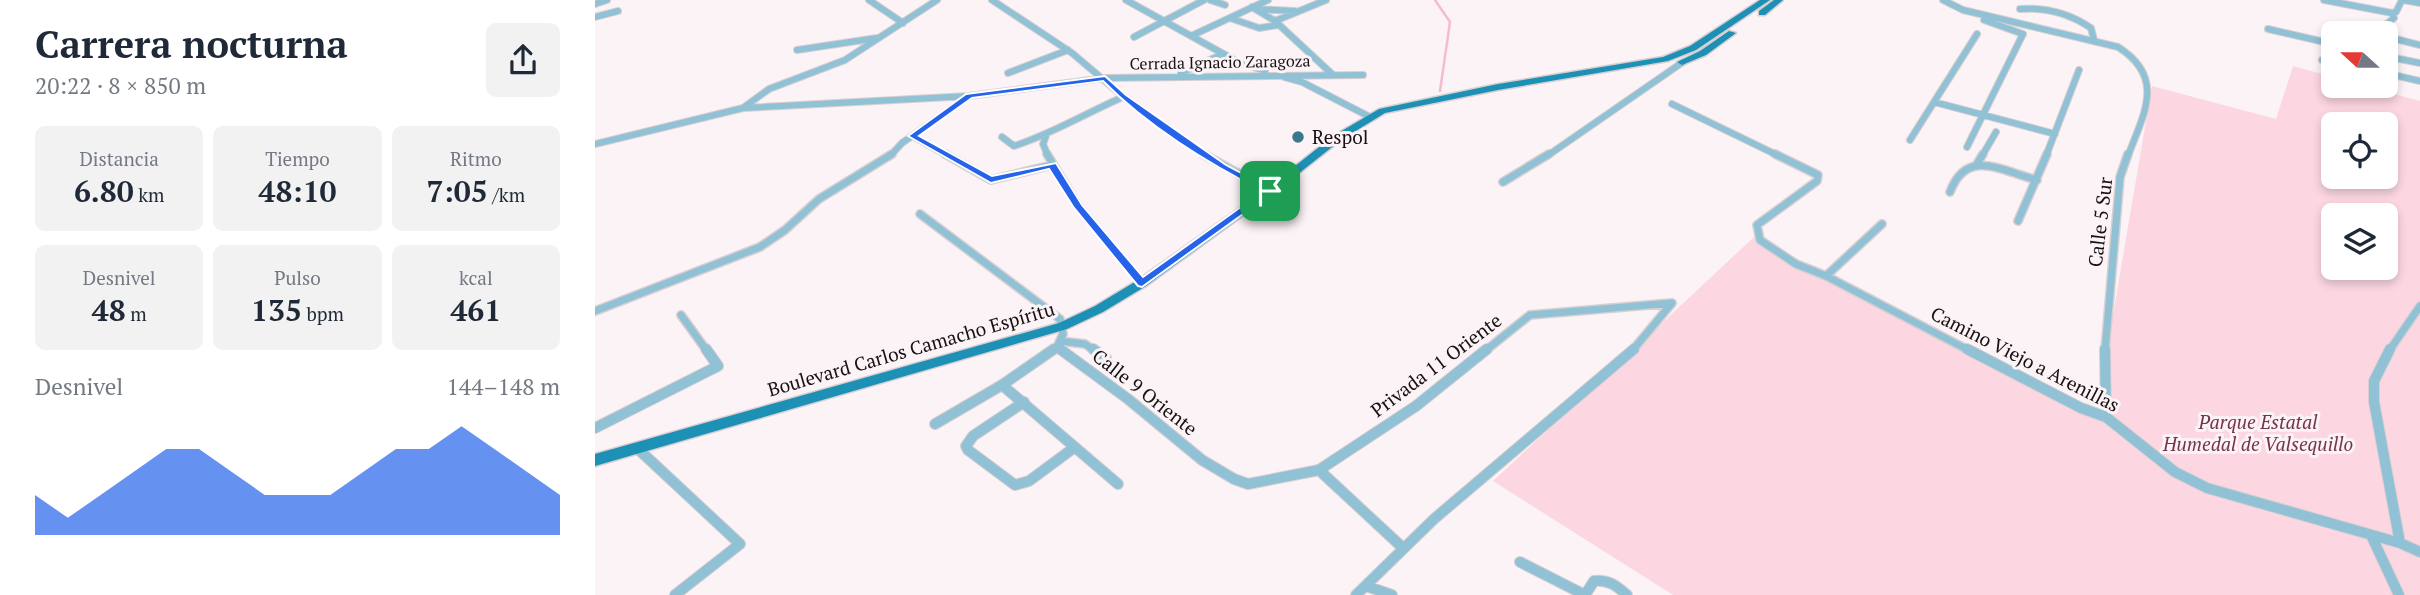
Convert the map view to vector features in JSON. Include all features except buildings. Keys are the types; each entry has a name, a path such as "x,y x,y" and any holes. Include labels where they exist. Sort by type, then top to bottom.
{"main road":[{"name":"Boulevard Carlos Camacho Espíritu","path":"595,460 1063,326 1142,284 1270,191 1336,138 1370,117 1400,105 1674,57 1693,48 1766,0"},
{"name":"Boulevard Carlos Camacho Espíritu","path":"1471,94 1501,93 1639,73 1683,62 1703,53 1779,0"}],"street":[{"path":"595,4 607,0"},
{"path":"869,0 903,23"},
{"path":"992,0 1012,17 1069,50 1105,78 1123,97 1223,167 1270,191"},
{"path":"1126,0 1223,54 1273,74 1303,82 1370,117"},
{"path":"1133,4 1142,0"},
{"path":"1134,37 1204,0"},
{"path":"1210,0 1225,5"},
{"path":"1191,36 1268,0"},
{"path":"1230,18 1268,30 1298,11 1326,0"},
{"path":"1944,0 1977,18 2018,30 2023,34 1967,147"},
{"path":"2324,0 2392,13 2396,12 2402,0 2420,4"},
{"path":"595,145 628,134 744,108 763,92 835,65 881,38 932,1"},
{"path":"1963,10 2094,40 2091,28 2058,11 2038,7 2020,9"},
{"path":"1254,8 1298,11"},
{"path":"1254,8 1277,23 1332,74"},
{"path":"595,17 618,11"},
{"path":"2390,21 2394,18 2392,13"},
{"path":"2268,29 2321,41"},
{"path":"1910,140 1977,34"},
{"path":"797,50 881,38"},
{"name":"Calle 5 Sur","path":"2094,40 2125,51 2143,76 2150,97 2120,177 2105,346 2106,417"},
{"path":"2398,40 2420,45"},
{"path":"1008,73 1069,50"},
{"path":"1177,75 1223,54"},
{"path":"2398,59 2420,63"},
{"path":"1503,182 1573,140 1683,62"},
{"path":"2020,218 2079,71"},
{"name":"Cerrada Ignacio Zaragoza","path":"744,108 969,96 1105,78 1177,75 1363,75"},
{"path":"2398,76 2420,81"},
{"path":"595,312 738,256 776,236 819,199 891,155 969,96"},
{"path":"1002,137 1014,146 1046,136 1068,121 1123,97"},
{"path":"1934,102 2055,134"},
{"name":"Camino Viejo a Arenillas","path":"1672,104 1818,175 1817,181 1759,222 1757,234 1760,240 1784,257 2081,408 2106,417 2175,472 2198,484 2238,499 2400,543 2420,552"},
{"path":"1977,164 1996,132"},
{"path":"913,136 991,180 1052,165"},
{"path":"1046,136 1043,144 1052,165 1078,206 1142,284"},
{"path":"1950,192 1964,167 1977,164 2037,180"},
{"path":"920,214 1053,314 1063,326 1059,344"},
{"path":"1826,276 1882,224"},
{"name":"Privada 11 Oriente","path":"1230,478 1255,484 1319,470 1416,406 1530,316 1545,312 1666,302 1672,304 1634,349 1603,378 1403,548"},
{"path":"2400,543 2374,402 2374,381 2382,361 2419,308"},
{"path":"595,428 718,366 681,315"},
{"path":"935,424 1002,385 1059,344 1085,344 1106,358"},
{"name":"Calle 9 Oriente","path":"1059,344 1230,478"},
{"path":"1002,385 1118,484"},
{"path":"1024,402 972,436 966,446 968,450 1015,485 1029,481 1076,447"},
{"path":"637,448 740,544 675,595"},
{"path":"1319,470 1403,548 1356,595"},
{"path":"2371,535 2399,595"},
{"path":"1520,562 1585,595 1594,581 1599,580 1612,582 1627,595"},
{"path":"1366,586 1392,595"}],"green space":[{"name":"Parque Estatal Humedal de Valsequillo","path":"2293,66 2321,74 2321,98 2398,98 2398,95 2420,101 2420,595 1673,595 1493,481 1754,237 2096,414 2152,86 2276,119"}],"waterway":[{"path":"1435,0 1450,22 1440,91"}],"place":[{"name":"Respol","path":"1298,137"}],"route":[{"path":"1105,78 1123,97 1223,167 1270,191 1142,284 1078,206 1052,165 991,180 913,136 969,96 1105,78"}]}
